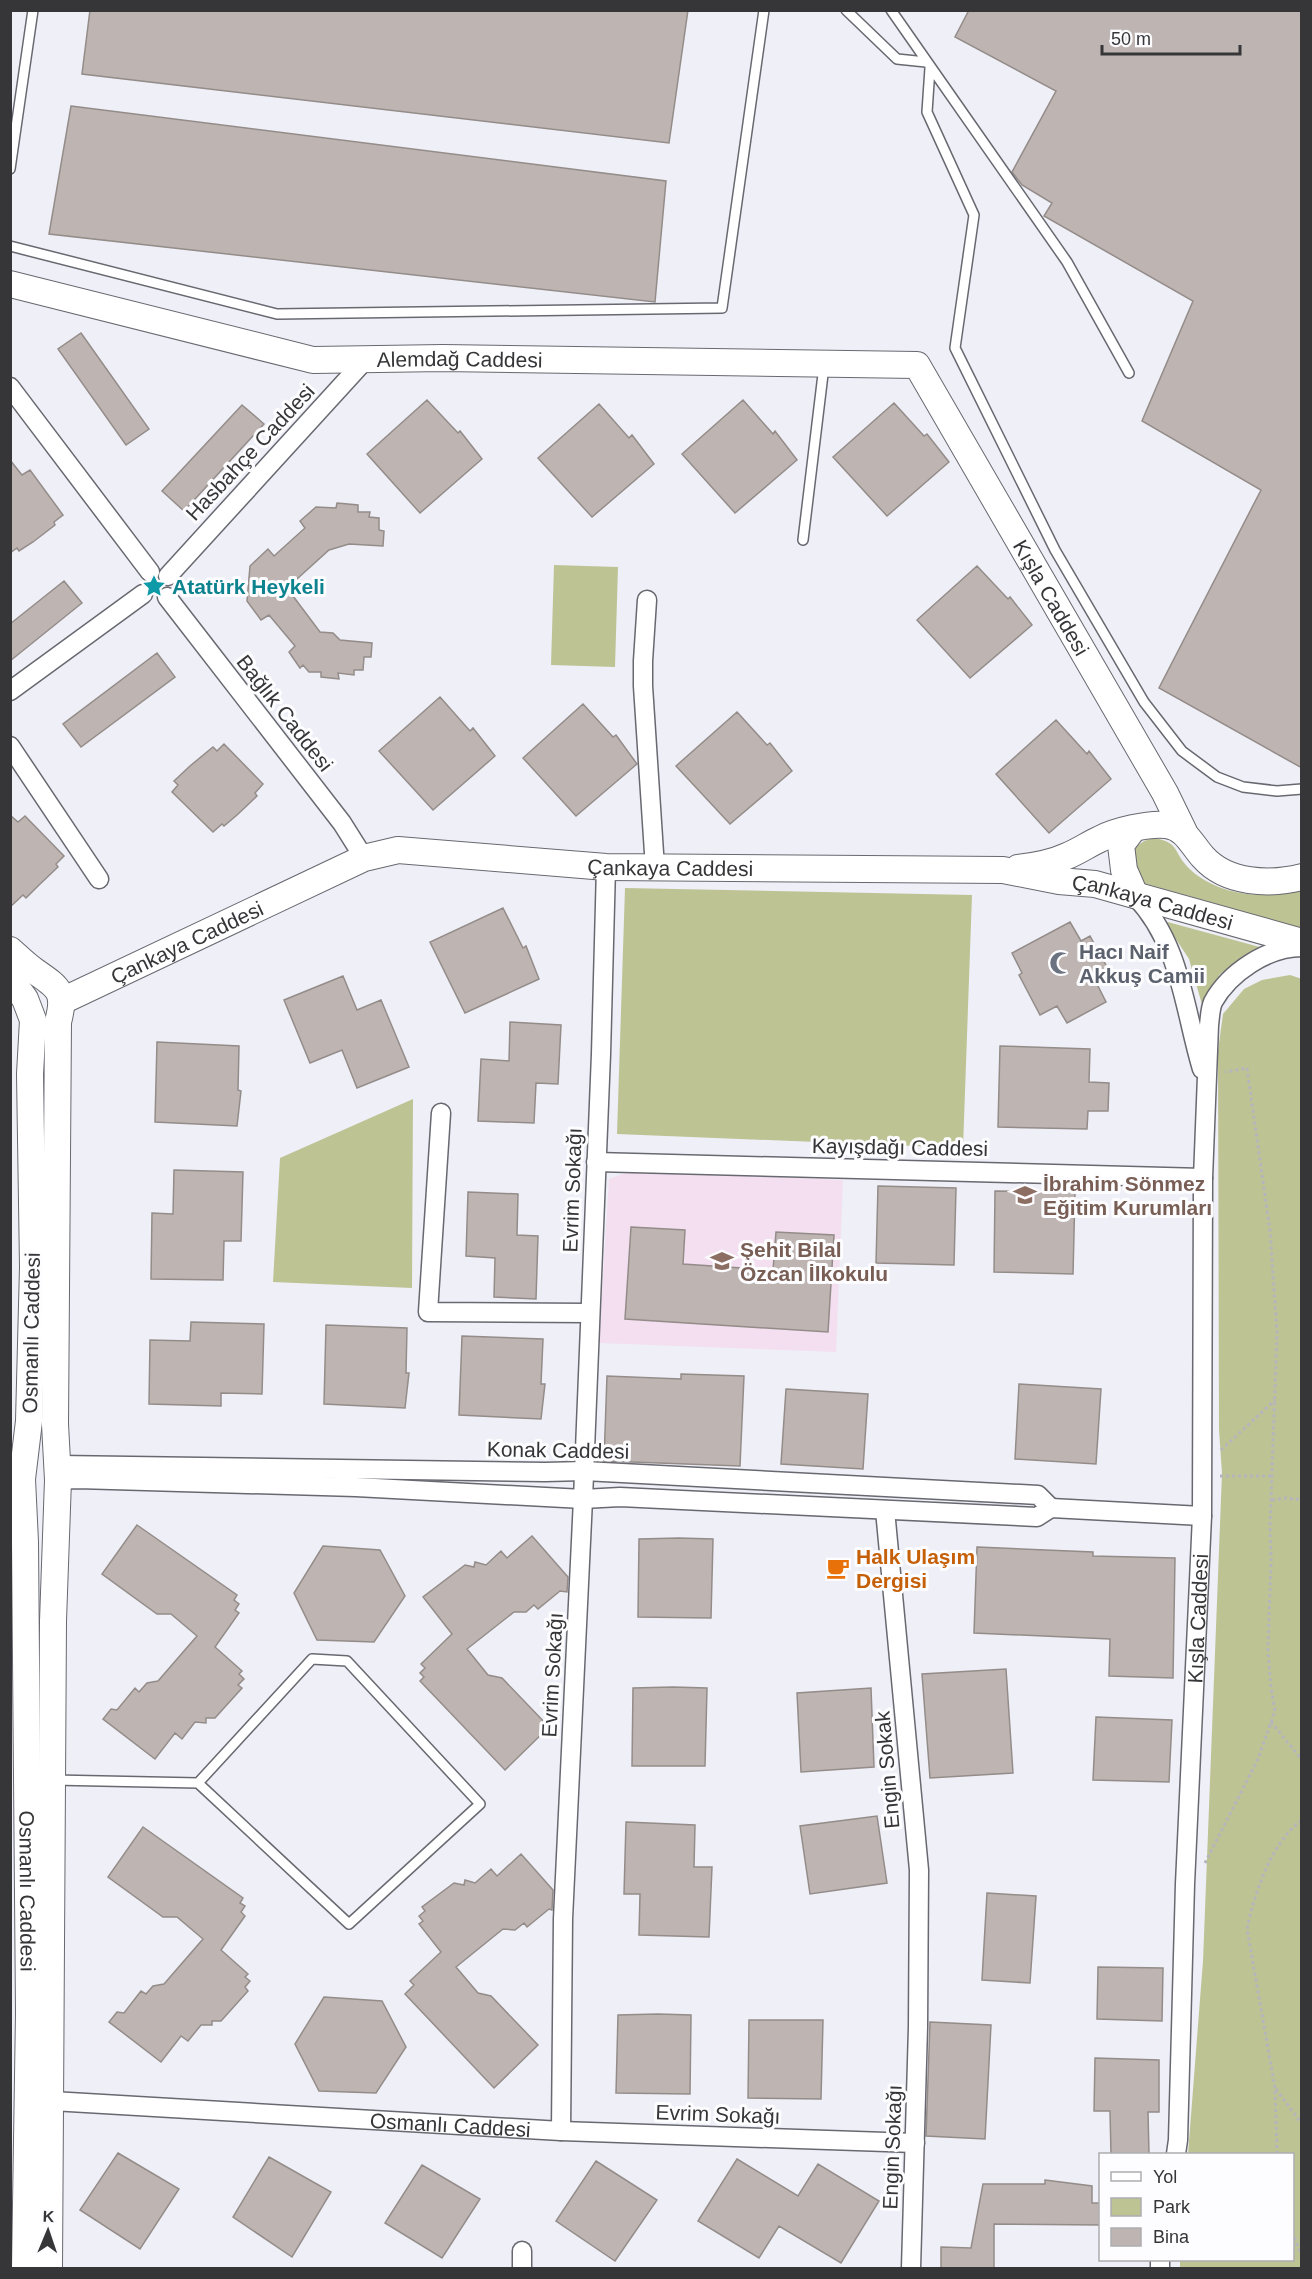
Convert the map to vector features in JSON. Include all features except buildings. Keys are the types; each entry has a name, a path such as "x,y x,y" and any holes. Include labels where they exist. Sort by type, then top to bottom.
{"main road":[{"name":"Alemdağ Caddesi","path":"10,284 313,360 443,358 917,365"},
{"name":"Kışla Caddesi","path":"917,365 1165,793 1184,832 1205,860 1230,874 1251,881 1272,883 1294,879"},
{"path":"1003,870 1046,863 1067,856 1101,838 1150,825 1168,825 1184,832"},
{"path":"1133,829 1121,845 1124,870 1135,896"},
{"name":"Çankaya Caddesi","path":"57,997 364,858 398,850 606,867 1003,870 1095,884 1302,942"},
{"path":"10,950 57,997"},
{"path":"34,984 57,997 51,1017 39,1017 22,997 34,984"},
{"name":"Osmanlı Caddesi","path":"22,997 33,1020 30,1074 33,1267 29,1421 20,1478 26,1542 24,1807 29,2013 22,2186 25,2268"},
{"name":"Osmanlı Caddesi","path":"50,2268 53,1621 58,1472 55,1424 57,997"},
{"path":"42,1458 58,1472 44,1497 35,1497 20,1478 42,1458"}],"street":[{"name":"Hasbahçe Caddesi","path":"168,576 366,359"},
{"path":"10,387 150,572"},
{"path":"159,571 168,576 172,584 167,597 155,602 143,594 141,584 145,574 159,571"},
{"path":"10,691 143,594"},
{"name":"Bağlık Caddesi","path":"167,597 335,815 364,858"},
{"path":"647,600 643,686 656,868"},
{"path":"10,746 99,879"},
{"path":"1294,879 1302,860"},
{"name":"Evrim Sokağı","path":"606,867 583,1498 564,1919 561,2131 915,2143"},
{"path":"1135,896 1149,910 1160,927 1175,963 1182,983 1192,1036 1206,1082"},
{"name":"Kışla Caddesi","path":"1176,2153 1185,1884 1202,1516 1203,1178 1211,1005 1232,977 1254,962 1279,951 1302,946"},
{"path":"441,1113 428,1312 590,1313"},
{"name":"Kayışdağı Caddesi","path":"596,1162 1203,1178"},
{"name":"Konak Caddesi","path":"58,1472 584,1471 1038,1495 1051,1508"},
{"name":"Konak Caddesi","path":"58,1472 583,1498 620,1497 1037,1516 1051,1508 1202,1516"},
{"name":"Engin Sokak","path":"885,1510 919,1870 918,2027"},
{"name":"Engin Sokağı","path":"911,2268 918,2027"},
{"name":"Osmanlı Caddesi","path":"52,2102 561,2131"}],"lane":[{"path":"10,169 33,10"},
{"path":"10,246 277,314 722,308 764,10"},
{"path":"846,10 897,59 928,65"},
{"path":"891,10 1067,262 1130,373"},
{"path":"928,65 927,112 974,215 955,348 1055,550 1144,702 1182,751 1217,777 1243,787 1277,791 1302,789"},
{"path":"803,540 824,364"},
{"path":"52,1780 198,1783 350,1924 480,1804 347,1661 312,1659 198,1783"}],"path":[{"path":"1203,1866 1258,1759 1275,1711 1268,1651 1277,1333 1270,1231 1247,1068 1219,1073 1206,1082"},
{"path":"1217,1454 1275,1400"},
{"path":"1210,1476 1272,1476"},
{"path":"1272,1500 1286,1498 1302,1500"},
{"path":"1271,1722 1302,1760"},
{"path":"1278,2153 1275,2088 1247,1929 1250,1913 1272,1857 1284,1835 1302,1820"},
{"path":"1275,2088 1302,2124"},
{"path":"1294,2235 1302,2256"}],"shaded area":[{"name":"Şehit Bilal Özcan İlkokulu","path":"631,1171 843,1180 836,1352 599,1343 609,1179"}],"green space":[{"path":"554,565 618,567 615,667 551,665"},
{"path":"1155,838 1171,844 1185,864 1203,879 1238,893 1263,894 1301,886 1301,928 1143,883 1139,879 1132,855 1141,843"},
{"path":"625,888 972,895 963,1148 617,1134"},
{"path":"1164,921 1267,949 1220,974 1206,1008 1203,1008 1189,959"},
{"path":"1290,975 1302,979 1301,2268 1180,2268 1180,2261 1294,2261 1294,2153 1188,2153 1203,1961 1222,1473 1219,1430 1218,1051 1223,1014 1244,989 1262,980"},
{"path":"413,1099 412,1288 273,1282 280,1158"}],"place":[{"name":"Atatürk Heykeli","path":"154,586"},
{"name":"Hacı Naif Akkuş Camii","path":"1061,963"},
{"name":"İbrahim Sönmez Eğitim Kurumları","path":"1025,1195"},
{"name":"Şehit Bilal Özcan İlkokulu","path":"722,1261"},
{"name":"Halk Ulaşım Dergisi","path":"838,1568"}]}
